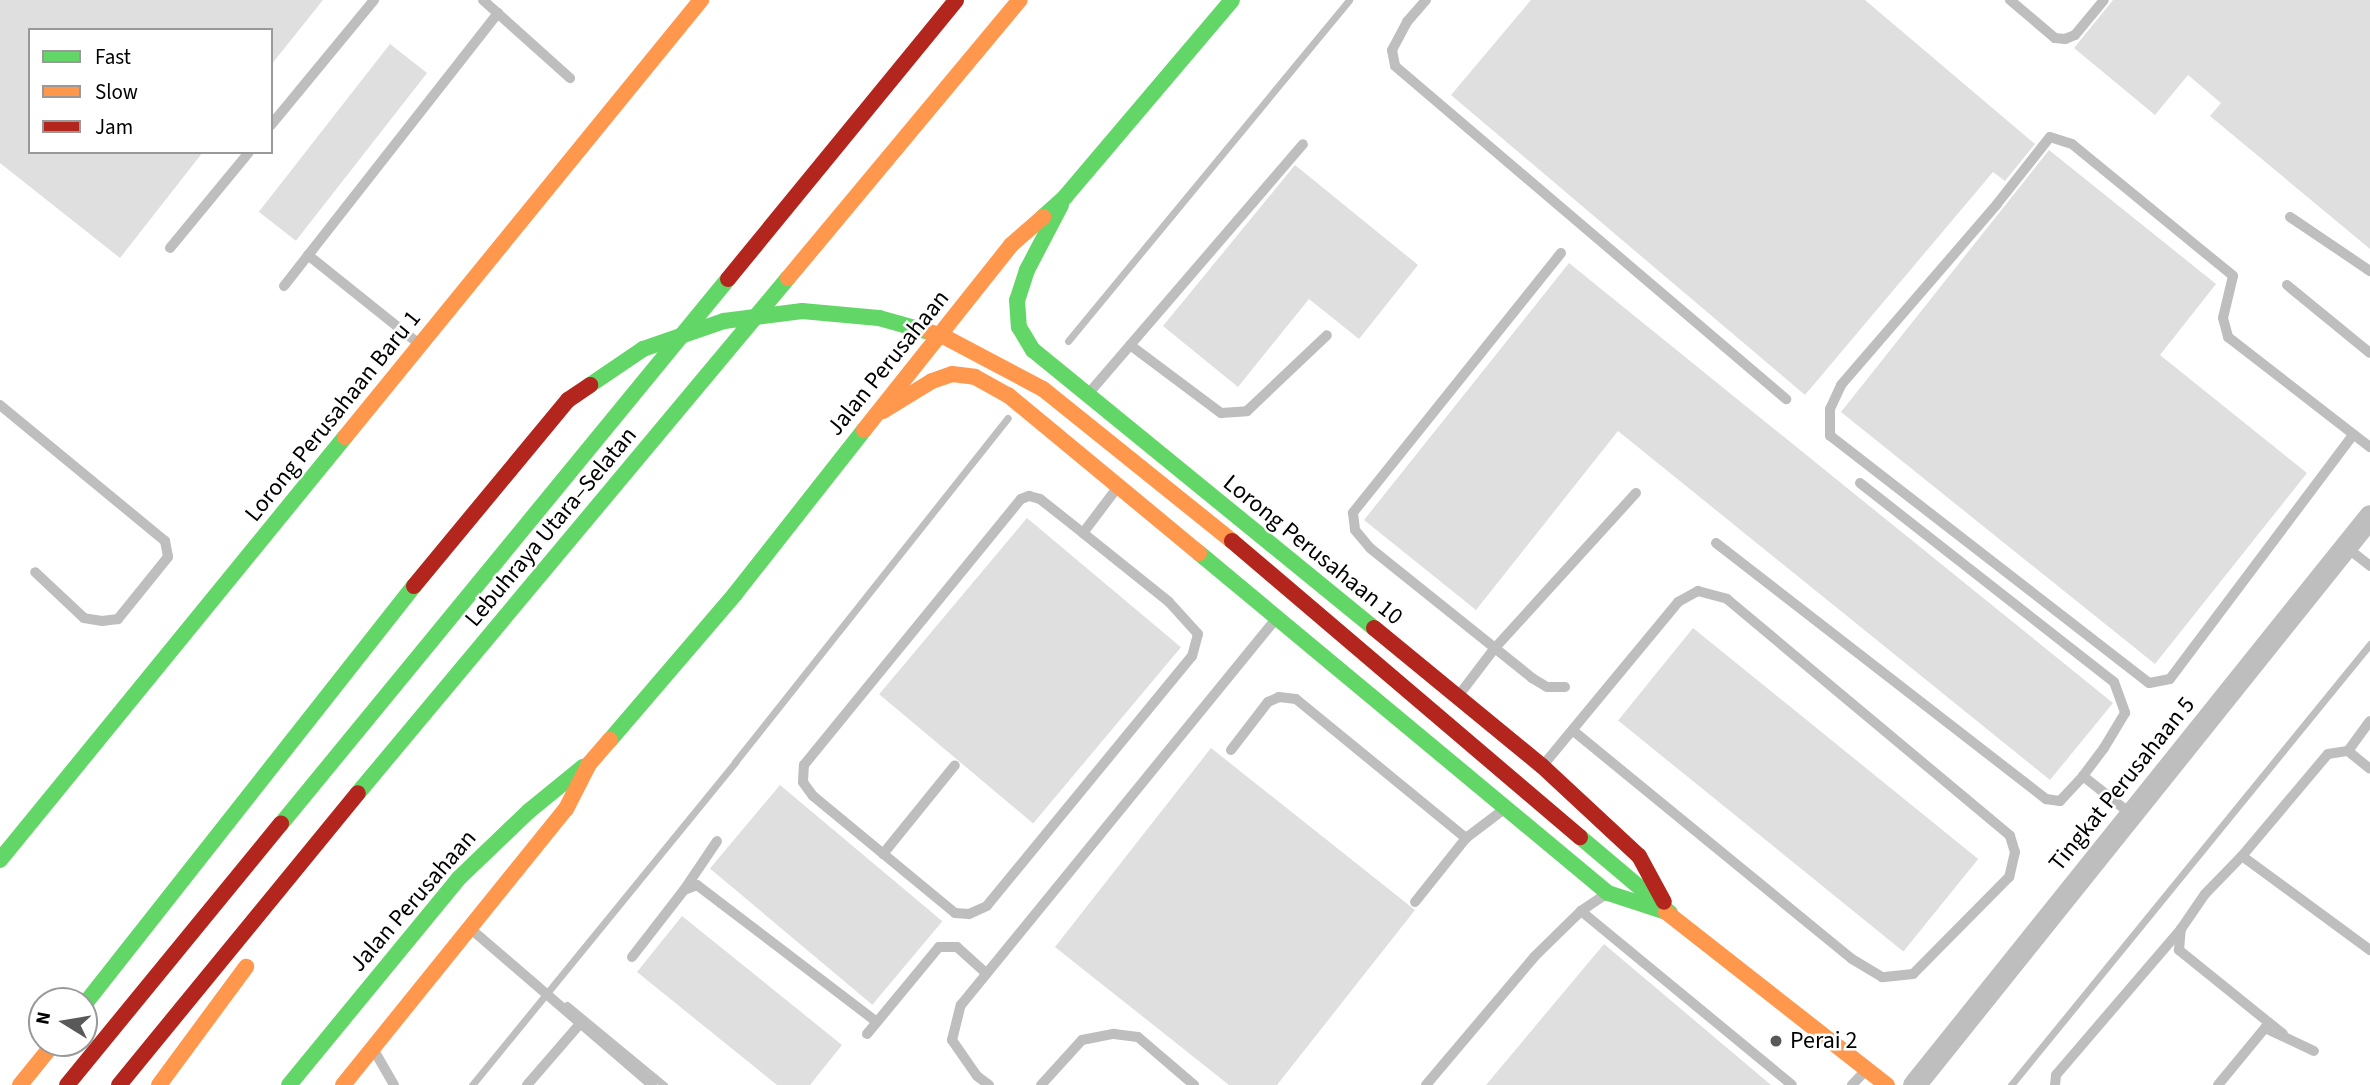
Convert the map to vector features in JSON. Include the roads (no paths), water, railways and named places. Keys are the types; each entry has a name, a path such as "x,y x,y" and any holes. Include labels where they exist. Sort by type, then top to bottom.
{"main road":[{"name":"Lorong Perusahaan Baru 1","path":"0,860 701,0"},
{"name":"Lebuhraya Utara–Selatan","path":"67,1085 956,0"},
{"name":"Lebuhraya Utara–Selatan","path":"119,1085 279,888 1020,0"},
{"name":"Jalan Perusahaan","path":"347,1081 566,809 589,764 735,594 1011,245 1065,197 1232,0"},
{"name":"Lorong Perusahaan 10","path":"1065,197 1027,270 1016,316 1032,350 1542,766 1639,856 1670,913"},
{"path":"98,987 490,491 568,400 609,370 661,342 724,321 778,313 847,313 941,335 1043,389 1126,453 1252,558 1670,913"},
{"name":"Lorong Perusahaan 10","path":"873,417 932,380 952,374 975,377 1008,395 1608,893 1670,913 1887,1085"},
{"name":"Jalan Perusahaan","path":"289,1085 458,878 559,784 589,764"},
{"path":"266,932 279,888"},
{"path":"159,1085 258,949"},
{"path":"317,1050 347,1081"},
{"path":"20,1085 43,1057"}],"street":[{"name":"Tingkat Perusahaan 5","path":"1914,1085 2370,516"}],"lane":[{"path":"273,123 374,0"},
{"path":"483,0 570,78"},
{"path":"1426,0 1407,22 1392,50 1395,66 1786,399"},
{"path":"2010,0 2055,38 2065,40 2076,34 2104,0"},
{"path":"284,286 498,13"},
{"path":"2353,435 2171,680 2149,683 1830,436 1830,409 1841,385 1997,204 2050,137 2072,144 2233,276 2223,318 2228,337 2370,447"},
{"path":"1087,395 1303,144"},
{"path":"170,248 247,154"},
{"path":"2290,217 2370,271"},
{"path":"1561,253 1353,513 1355,530 1370,548 1494,649 1548,687 1565,687"},
{"path":"308,255 420,344"},
{"path":"2287,285 2370,353"},
{"path":"1130,345 1221,413 1247,411 1326,335"},
{"path":"0,405 165,541 169,557 118,618 102,621 84,618 35,572"},
{"path":"1716,543 2046,799 2060,801 2105,748 2125,713 2114,682 1860,483"},
{"path":"1083,533 1119,486"},
{"path":"1457,697 1494,649 1636,493"},
{"path":"1030,496 1040,499 1083,533 1169,602 1198,634 1192,656 987,906 969,914 955,913 806,789 804,765 1021,499 1030,496"},
{"path":"2346,547 2370,566"},
{"path":"1542,766 1678,602 1698,591 1727,599 2010,836 2015,852 2008,877 1913,974 1882,977 1852,959 1573,731"},
{"path":"989,1085 977,1076 952,1040 961,1005 1276,618"},
{"path":"1231,750 1268,702 1279,697 1296,699 1466,838"},
{"path":"2055,1085 2056,1075 2180,929 2205,894 2242,856 2328,754 2348,751 2370,721"},
{"path":"2348,751 2370,769"},
{"path":"883,854 955,765"},
{"path":"2083,776 2131,814"},
{"path":"1415,902 1466,838 1505,808"},
{"path":"632,957 684,890 717,841"},
{"path":"2242,856 2370,950"},
{"path":"684,890 697,885 877,1022"},
{"path":"1426,1085 1534,957 1581,911 1608,893"},
{"path":"1581,911 1792,1085"},
{"path":"470,928 579,1025 652,1085"},
{"path":"2180,929 2179,950 2283,1034 2314,1051"},
{"path":"867,1034 939,947 957,947 986,973"},
{"path":"527,1085 579,1025"},
{"path":"2217,1085 2265,1028 2283,1034"},
{"path":"1041,1085 1082,1040 1114,1034 1138,1037 1194,1085"},
{"path":"373,1049 394,1085"},
{"path":"1852,1085 1866,1069"}],"waterway":[{"path":"1068,341 1349,0"},
{"path":"472,1085 735,762 1008,418"},
{"path":"2011,1085 2370,644"},
{"path":"567,1005 664,1085"}],"place":[{"name":"Perai 2","path":"1776,1041"}]}
